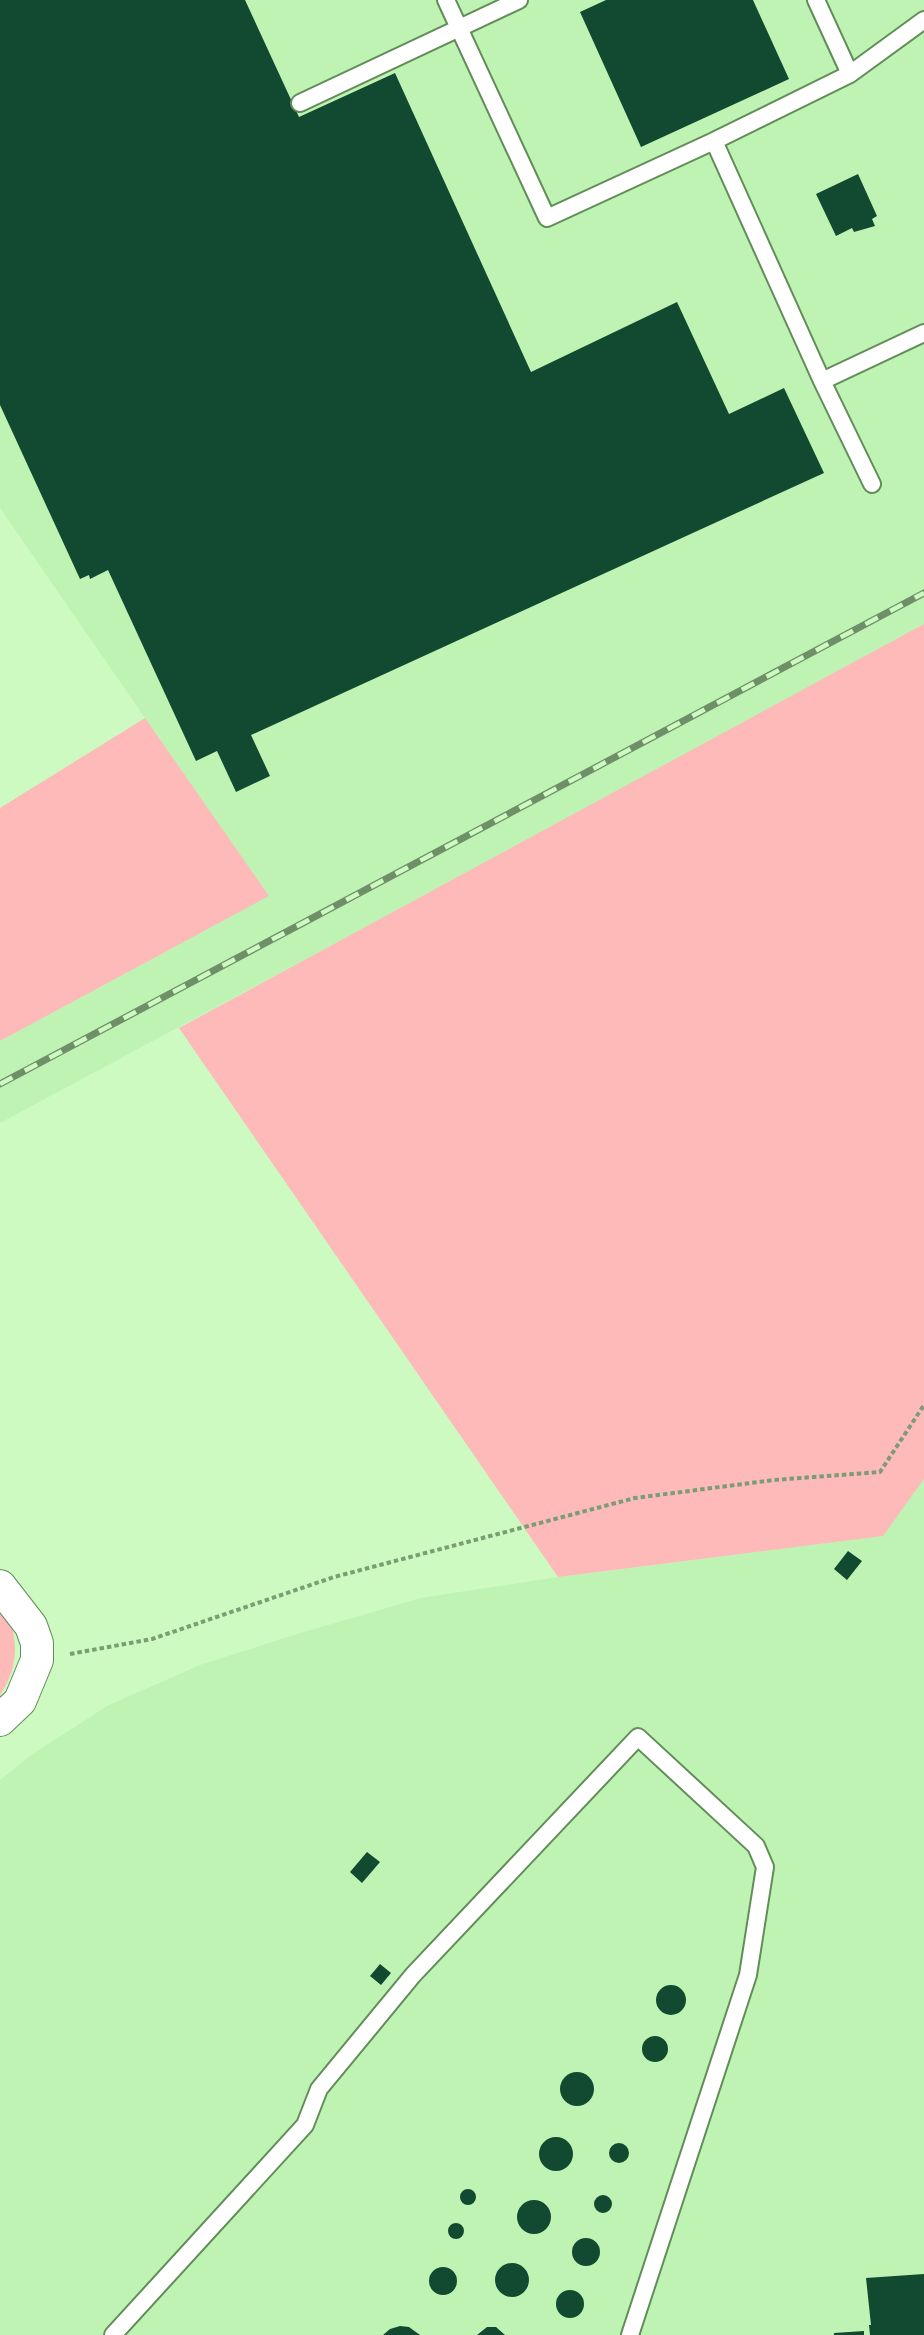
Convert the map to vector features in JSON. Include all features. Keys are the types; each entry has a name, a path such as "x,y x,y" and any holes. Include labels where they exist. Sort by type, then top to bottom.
{"street":[{"path":"0,1586 31,1626 37,1643 37,1660 20,1701 0,1720"}],"lane":[{"path":"446,0 547,218 714,141 850,74 924,20"},
{"path":"300,103 519,0"},
{"path":"816,0 850,74"},
{"path":"714,141 822,381 872,483"},
{"path":"822,381 924,333"},
{"path":"112,2335 305,2125 319,2089 413,1975 638,1737 756,1846 765,1867 748,1975 630,2335"}],"path":[{"path":"37,1660 152,1639 334,1577 635,1498 774,1480 880,1472 924,1405"}],"shaded area":[{"path":"0,0 924,0 924,627 0,1123 0,1041 268,896 0,508"},
{"path":"924,624 924,1479 883,1536 558,1577 179,1028"},
{"path":"145,718 269,896 0,1041 0,808"},
{"path":"924,1461 924,2335 0,2335 0,1780 30,1756 107,1706 200,1665 421,1598 558,1577 882,1536"},
{"path":"0,1601 11,1624 15,1648 12,1671 0,1695"}],"building":[{"path":"0,0 245,0 299,117 395,73 531,372 677,302 729,414 784,388 824,473 251,735 270,776 236,792 217,751 196,761 108,570 90,579 89,575 80,579 0,405"},
{"path":"606,0 753,0 789,79 641,147 580,12"},
{"path":"858,174 877,216 872,219 875,226 854,232 852,228 836,236 816,194"},
{"path":"848,1551 862,1561 847,1580 834,1569"},
{"path":"367,1852 380,1862 362,1883 350,1872"},
{"path":"380,1964 391,1973 381,1985 370,1976"},
{"path":"671,1985 682,1989 686,2000 682,2011 671,2015 660,2011 656,2000 660,1989"},
{"path":"655,2036 664,2040 668,2049 664,2058 655,2062 646,2058 642,2049 646,2040"},
{"path":"577,2072 589,2077 594,2089 589,2101 577,2106 565,2101 560,2089 565,2077"},
{"path":"556,2137 568,2142 573,2154 568,2166 556,2171 544,2166 539,2154 544,2142"},
{"path":"619,2143 626,2146 629,2153 626,2160 619,2163 612,2160 609,2153 612,2146"},
{"path":"465,2189 471,2189 476,2197 474,2203 465,2205 460,2200 460,2194"},
{"path":"599,2195 607,2195 612,2200 610,2211 599,2213 594,2208 594,2200"},
{"path":"534,2200 546,2205 551,2217 546,2229 534,2234 522,2229 517,2217 522,2205"},
{"path":"453,2223 459,2223 464,2231 462,2237 453,2239 448,2234 448,2228"},
{"path":"586,2238 596,2242 600,2252 596,2262 586,2266 576,2262 572,2252 576,2242"},
{"path":"512,2263 524,2268 529,2280 524,2292 512,2297 500,2292 495,2280 500,2268"},
{"path":"443,2267 453,2271 457,2281 453,2291 443,2295 433,2291 429,2281 433,2271"},
{"path":"924,2274 924,2335 870,2335 866,2278"},
{"path":"570,2290 580,2294 584,2304 580,2314 570,2318 560,2314 556,2304 560,2294"},
{"path":"400,2326 409,2327 420,2335 383,2335 390,2329"},
{"path":"487,2327 496,2327 505,2335 477,2335"},
{"path":"864,2331 864,2335 834,2335 834,2333"}],"railway":[{"path":"0,1084 924,593"}]}
